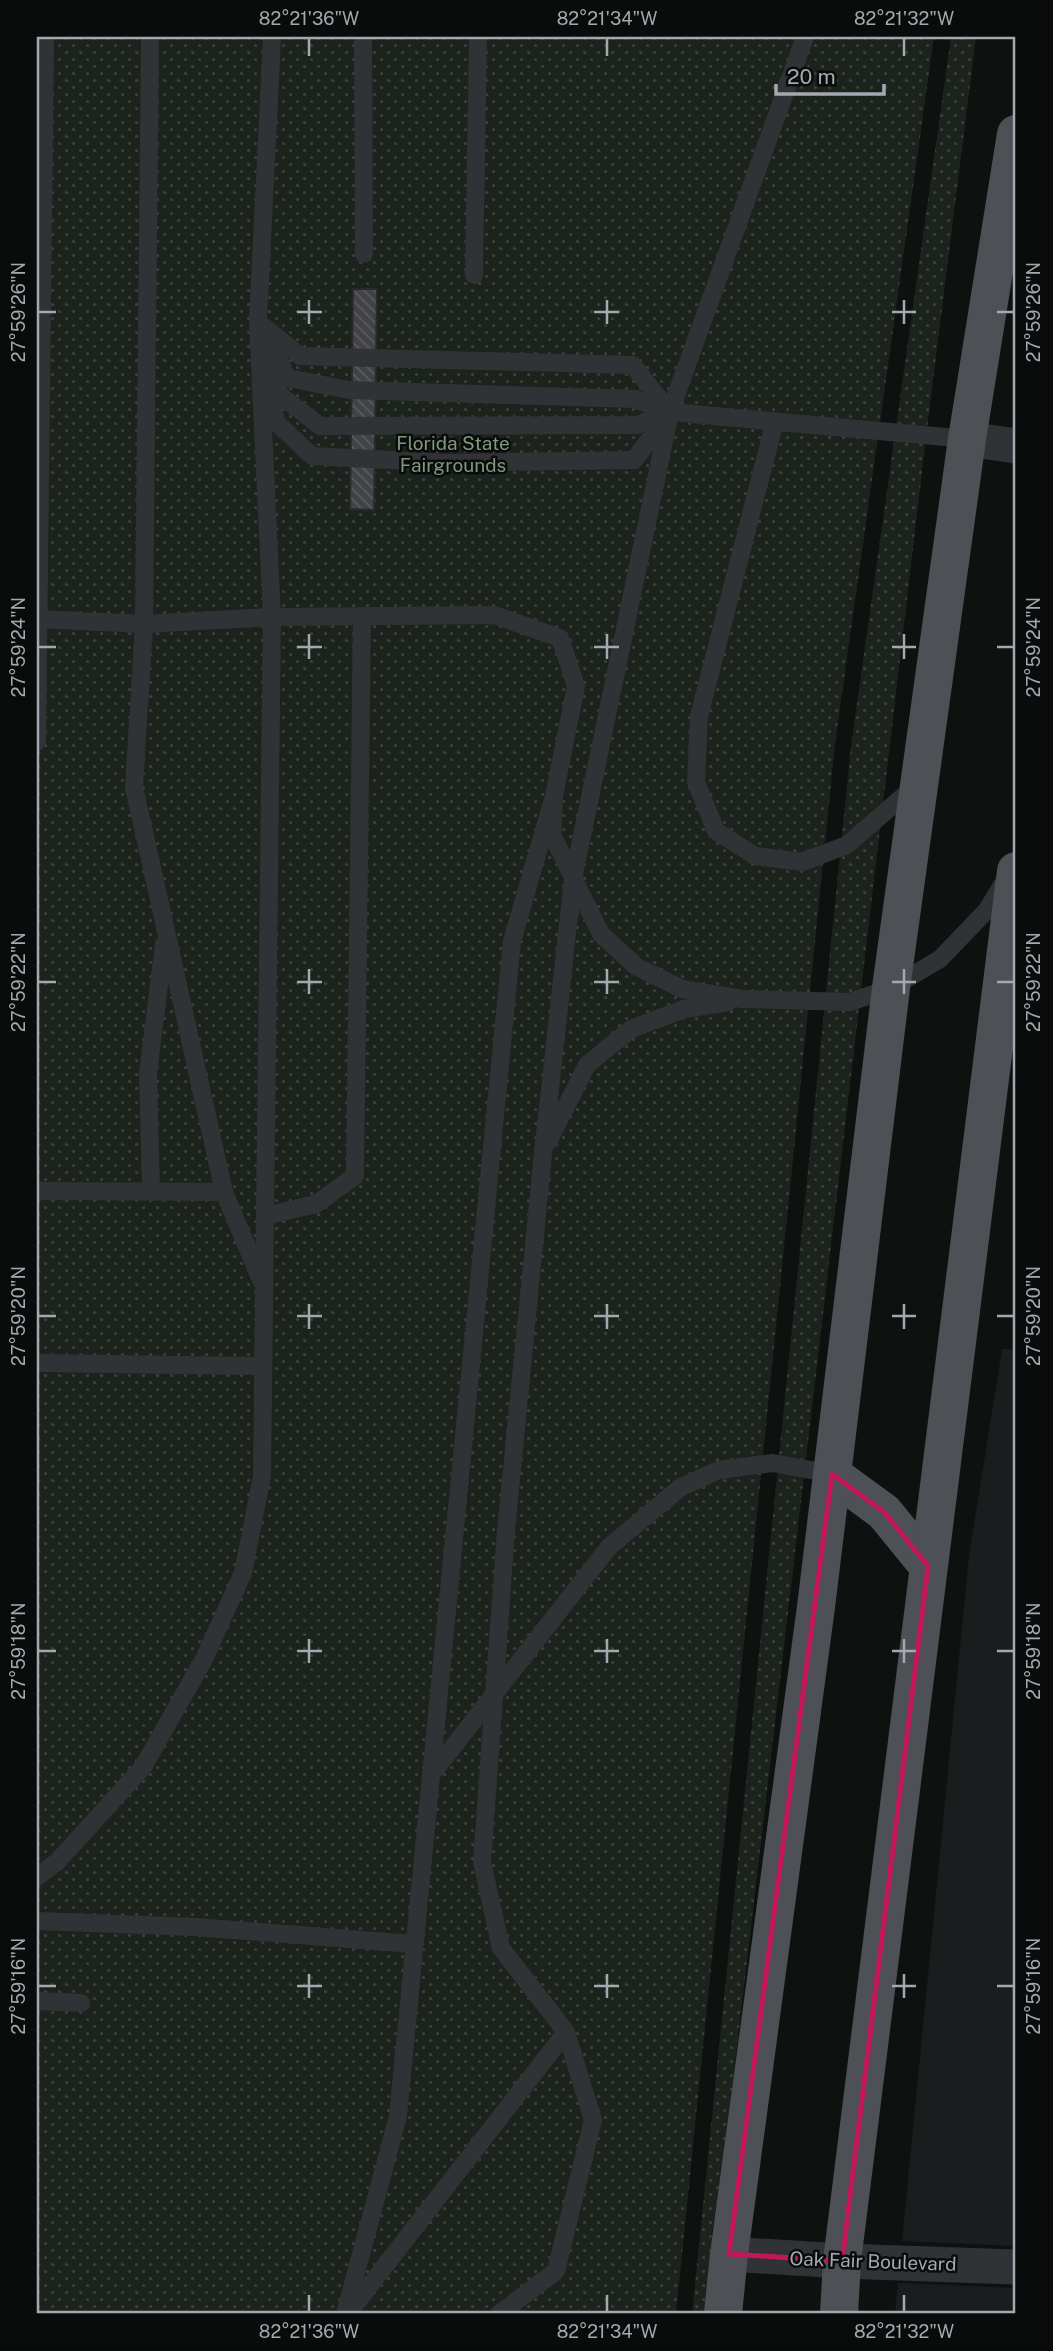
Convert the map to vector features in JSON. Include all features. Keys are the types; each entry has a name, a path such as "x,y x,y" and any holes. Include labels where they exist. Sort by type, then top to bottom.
{"main road":[{"path":"723,2314 832,1474 891,988 967,439 1016,134"},
{"path":"839,2314 842,2261 1016,871"},
{"path":"832,1474 884,1512 928,1566"}],"street":[{"path":"967,439 1016,446"},
{"name":"Oak Fair Boulevard","path":"729,2254 1016,2267"}],"lane":[{"path":"37,742 45,37"},
{"path":"150,37 144,624 134,787 224,1192 264,1287"},
{"path":"37,1877 57,1862 143,1767 204,1659 243,1573 262,1476 272,617 258,322 272,37"},
{"path":"363,37 364,254"},
{"path":"474,275 478,37"},
{"path":"499,2314 556,2271 593,2120 566,2032 500,1948 482,1862 506,1530 573,879 670,412 805,37"},
{"path":"258,322 276,422 312,456 447,463 634,460 670,412"},
{"path":"258,322 280,395 320,426 637,425 670,412"},
{"path":"258,322 300,356 633,365 670,412"},
{"path":"258,322 288,379 349,390 635,399 670,412 967,439"},
{"path":"775,421 699,716 696,782 716,831 755,856 802,862 847,845 920,781"},
{"path":"37,620 144,624 272,617 494,615 560,638 576,686 554,796 512,941 398,2116 346,2314"},
{"path":"265,1216 316,1204 355,1176 362,616"},
{"path":"554,796 552,835 601,934 638,967 682,989 742,999 850,1002 891,988 940,959 987,910 1016,864"},
{"path":"151,1192 148,1073 166,930"},
{"path":"543,1153 587,1065 631,1029 684,1009 742,999"},
{"path":"37,1191 224,1192"},
{"path":"37,1363 264,1366"},
{"path":"430,1777 609,1547 681,1487 719,1470 773,1463 832,1474"},
{"path":"37,1921 196,1927 413,1944"},
{"path":"37,2001 80,2003"},
{"path":"346,2314 566,2032"}],"highlighted area":[{"path":"832,1474 884,1512 928,1566 842,2261 729,2254"}],"shaded area":[{"path":"1002,1349 1016,1349 1016,2246 902,2241 969,1556"},
{"path":"898,2283 1016,2288 1016,2314 895,2314"}],"green space":[{"name":"Florida State Fairgrounds","path":"37,37 934,37 835,744 676,2314 37,2314"},
{"path":"951,37 976,37 927,429 726,2140 712,2233 705,2314 692,2314 851,746"}],"building":[{"path":"353,289 377,289 374,510 350,509"}]}
